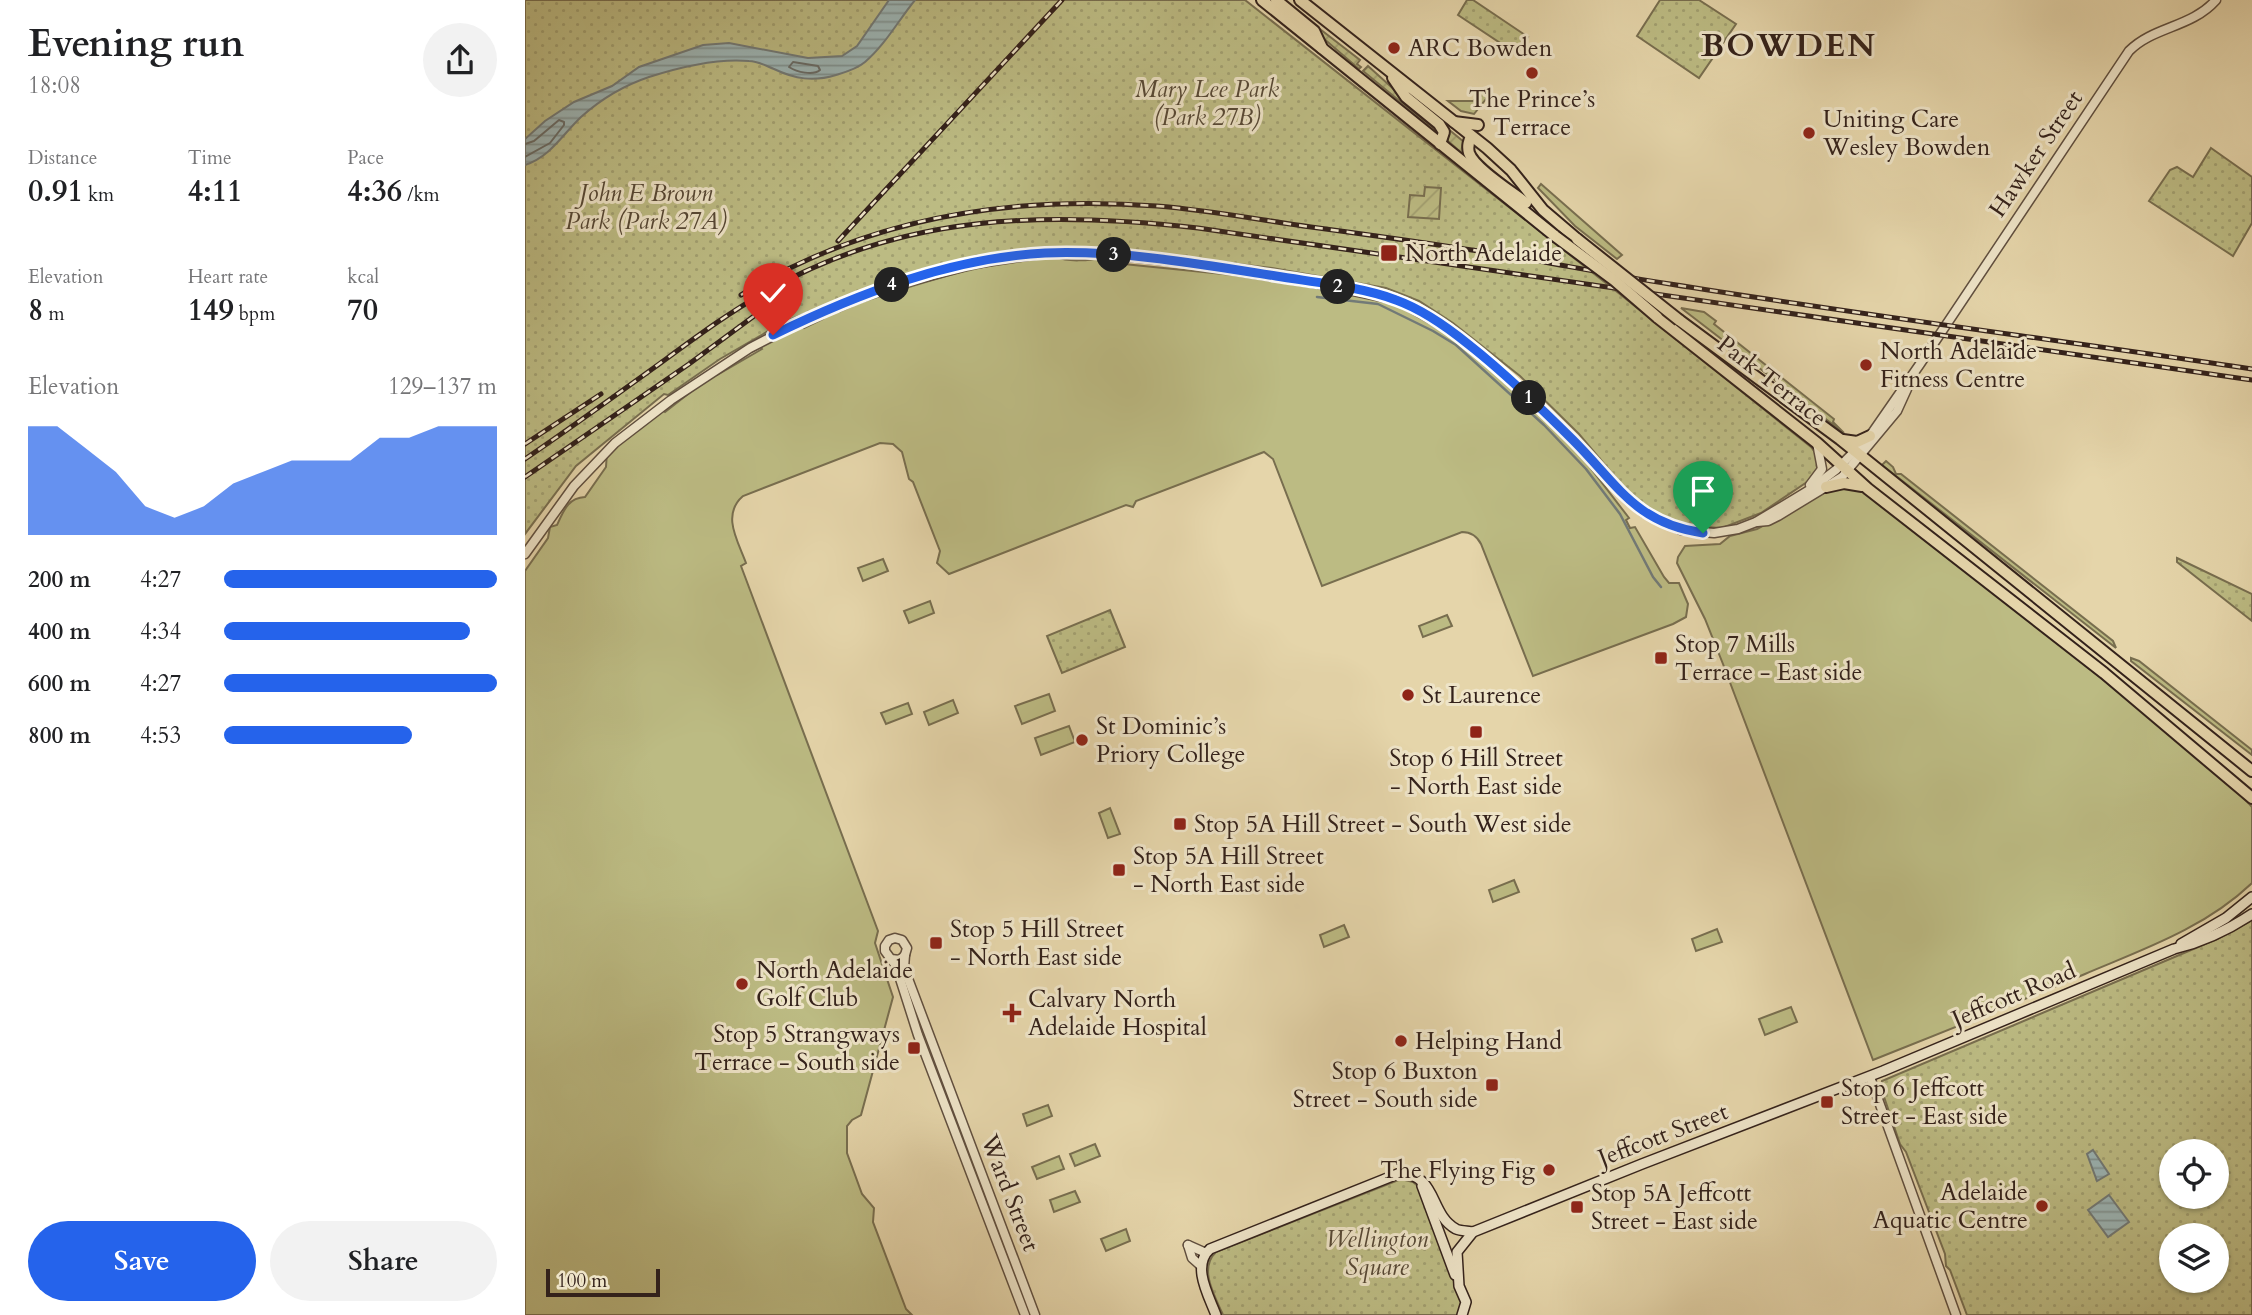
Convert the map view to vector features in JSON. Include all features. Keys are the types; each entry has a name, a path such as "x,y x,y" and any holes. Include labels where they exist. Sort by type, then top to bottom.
{"highway":[{"path":"1254,0 1288,27 1307,38"},
{"name":"Park Terrace","path":"1262,0 1817,443 1868,489 2104,673 2252,797"},
{"path":"1276,0 1314,31 1323,51"},
{"name":"Park Terrace","path":"1300,0 1511,170 1543,211 1577,239 1679,320 1858,453 2252,771"},
{"path":"1385,67 1406,97 1439,124 1444,132 1440,144"},
{"path":"1454,122 1478,125"},
{"path":"1471,136 1469,154 1475,163 1527,204 1542,225"},
{"path":"1840,439 1852,442 1872,437"},
{"path":"1826,487 1844,483 1868,489"}],"main road":[{"name":"Jeffcott Road","path":"2174,949 2226,918 2252,897"},
{"name":"Jeffcott Road","path":"1870,1077 2174,949 2216,934 2252,914"},
{"name":"Jeffcott Street","path":"1473,1232 1870,1077"},
{"path":"1215,1314 1201,1266 1206,1253 1238,1237 1400,1173 1419,1178 1431,1192 1438,1209 1457,1230 1473,1232"},
{"path":"1419,1178 1466,1302 1462,1315"},
{"path":"1459,1286 1457,1252 1473,1232"}],"street":[{"name":"Hawker Street","path":"1845,468 1872,437 2129,51 2148,37 2187,22 2216,0"},
{"path":"525,554 574,486 615,443 671,400 761,341 837,305 909,280 973,264 1046,253 1111,255 1169,261 1291,278 1397,300 1447,328 1486,359 1573,440 1628,500 1643,512 1669,526 1703,533 1738,529 1756,522 1845,468"},
{"path":"1872,437 1870,453 1876,468"},
{"path":"1803,492 1822,469 1817,443"},
{"path":"1756,522 1778,516 1826,487 1845,468"},
{"path":"892,938 899,938 905,942 905,955 897,960 891,959 884,949 886,944 892,938"},
{"name":"Ward Street","path":"905,955 904,968 1035,1315"},
{"name":"Ward Street","path":"891,959 896,966 939,1089 1025,1315"},
{"path":"1870,1077 1957,1315"},
{"path":"1201,1266 1192,1258 1188,1245 1206,1253"}],"green space":[{"path":"525,0 1245,0 1811,447 1817,455 1817,471 1810,480 1761,513 1722,528 1683,526 1652,512 1631,496 1579,434 1520,376 1453,323 1419,301 1386,288 1272,268 1136,252 1045,249 946,265 883,283 784,322 720,359 668,395 664,394 576,466 525,534"},
{"path":"1467,0 1473,0 1528,37 1517,54 1458,15"},
{"path":"1660,0 1699,0 1736,24 1699,78 1637,36"},
{"path":"1303,16 1360,60 1357,64 1361,67 1359,69 1301,19"},
{"path":"1368,66 1438,129 1436,131 1363,71"},
{"path":"1484,90 1490,94 1474,114 1461,111 1448,101 1473,101 1481,96 1479,92"},
{"path":"1447,128 1464,142 1464,155 1448,141"},
{"path":"2211,148 2252,177 2252,223 2233,256 2149,201 2170,170 2177,167 2193,177"},
{"path":"1541,184 1622,255 1617,259 1575,226 1538,188"},
{"path":"1425,187 1441,188 1439,219 1408,217 1410,195 1424,196"},
{"path":"1057,257 1079,260 1101,257 1104,262 1233,275 1336,291 1379,299 1416,313 1448,333 1535,409 1576,449 1629,518 1626,520 1630,528 1635,527 1664,577 1669,583 1679,583 1688,604 1686,617 1533,676 1476,537 1462,532 1322,586 1273,459 1264,452 1136,501 1133,507 1126,505 949,574 937,563 940,551 913,482 909,479 902,452 893,444 880,443 743,496 736,503 732,520 746,563 741,566 878,931 875,943 893,997 861,1115 847,1126 847,1153 862,1194 874,1208 873,1222 906,1309 912,1315 525,1315 525,571 548,538 550,527 557,525 571,502 585,497 606,467 607,452 658,407 665,412 715,373 717,375 762,349 760,346 766,342 823,319 834,309 842,307 841,311 928,281 1005,263"},
{"path":"1681,308 1704,312 1716,321 1714,324 1834,419 1833,422 1844,433"},
{"path":"1886,461 1896,474 1901,474 2113,641 2116,648 1882,465"},
{"path":"1844,486 1867,492 2210,767 2252,807 2252,883 2214,913 2151,946 1873,1060 1723,664 1705,619 1677,563 1685,546 1720,544 1730,536 1757,529 1833,488"},
{"path":"2177,558 2252,594 2252,621 2177,562"},
{"path":"883,559 888,571 863,581 858,568"},
{"path":"930,601 934,613 909,623 904,611"},
{"path":"1110,610 1125,647 1062,673 1047,636"},
{"path":"1447,615 1452,626 1423,637 1419,626"},
{"path":"2131,658 2139,661 2252,750 2252,755 2131,661"},
{"path":"1049,694 1055,711 1022,724 1015,706"},
{"path":"953,700 958,713 929,725 924,712"},
{"path":"908,703 912,714 886,724 881,713"},
{"path":"1069,726 1075,742 1041,755 1035,738"},
{"path":"1110,808 1120,834 1108,838 1099,813"},
{"path":"1514,880 1519,892 1493,902 1489,890"},
{"path":"2252,920 2252,1315 1967,1315 1950,1270 1946,1266 1945,1254 1906,1152 1900,1144 1881,1088 1882,1081 2217,939"},
{"path":"1344,925 1349,937 1324,947 1320,935"},
{"path":"1717,929 1722,942 1696,951 1692,939"},
{"path":"1791,1007 1797,1022 1765,1035 1759,1019"},
{"path":"1048,1105 1052,1116 1027,1126 1023,1114"},
{"path":"1095,1144 1100,1156 1075,1166 1070,1154"},
{"path":"1059,1156 1064,1169 1037,1179 1032,1167"},
{"name":"Wellington Square","path":"1401,1179 1413,1182 1419,1187 1462,1300 1460,1315 1223,1315 1208,1274 1208,1266 1216,1252"},
{"path":"1075,1191 1080,1202 1054,1212 1050,1200"},
{"path":"1126,1229 1130,1241 1106,1251 1101,1239"}],"water":[{"path":"889,0 915,0 879,48 865,62 844,73 804,78 756,62 737,60 698,64 661,73 631,84 605,99 581,117 549,151 525,165 525,139 545,121 574,102 612,86 639,67 703,45 729,43 808,58 842,56 857,46"},
{"path":"2093,1150 2109,1174 2097,1181 2087,1154"},
{"path":"2109,1195 2129,1222 2108,1237 2088,1210"}],"waterway":[{"path":"1317,297 1378,304 1456,345 1544,425 1586,469 1620,514 1661,587"}],"railway":[{"path":"838,241 1062,0"},
{"path":"741,295 789,268 890,230 942,217 994,209 1102,203 1215,213 1450,246 1742,295 2252,369"},
{"path":"525,459 725,317 769,290 820,265 872,245 925,232 1032,220 1086,220 1198,228 2252,380"},
{"path":"525,477 689,364 773,302"},
{"path":"525,444 601,394"}],"place":[{"name":"ARC Bowden","path":"1394,48"},
{"name":"The Prince’s Terrace","path":"1532,73"},
{"name":"Uniting Care Wesley Bowden","path":"1809,133"},
{"name":"North Adelaide","path":"1389,253"},
{"name":"North Adelaide Fitness Centre","path":"1866,365"},
{"name":"Stop 7 Mills Terrace - East side","path":"1661,658"},
{"name":"St Laurence","path":"1408,695"},
{"name":"Stop 6 Hill Street - North East side","path":"1476,732"},
{"name":"St Dominic’s Priory College","path":"1082,740"},
{"name":"Stop 5A Hill Street - South West side","path":"1180,824"},
{"name":"Stop 5A Hill Street - North East side","path":"1119,870"},
{"name":"Stop 5 Hill Street - North East side","path":"936,943"},
{"name":"North Adelaide Golf Club","path":"742,984"},
{"name":"Calvary North Adelaide Hospital","path":"1012,1013"},
{"name":"Helping Hand","path":"1401,1041"},
{"name":"Stop 5 Strangways Terrace - South side","path":"914,1048"},
{"name":"Stop 6 Buxton Street - South side","path":"1492,1085"},
{"name":"Stop 6 Jeffcott Street - East side","path":"1827,1102"},
{"name":"The Flying Fig","path":"1549,1170"},
{"name":"Adelaide Aquatic Centre","path":"2042,1206"},
{"name":"Stop 5A Jeffcott Street - East side","path":"1577,1207"}],"district":[{"name":"BOWDEN","path":"1789,46"}],"route":[{"path":"773,335 837,305 909,280 1000,258 1046,253 1157,259 1291,278 1382,295 1410,306 1468,344 1573,440 1628,500 1643,512 1669,526 1703,533"}],"park label":[{"name":"Mary Lee Park (Park 27B)","path":"1207,103"},
{"name":"John E Brown Park (Park 27A)","path":"646,207"}]}
